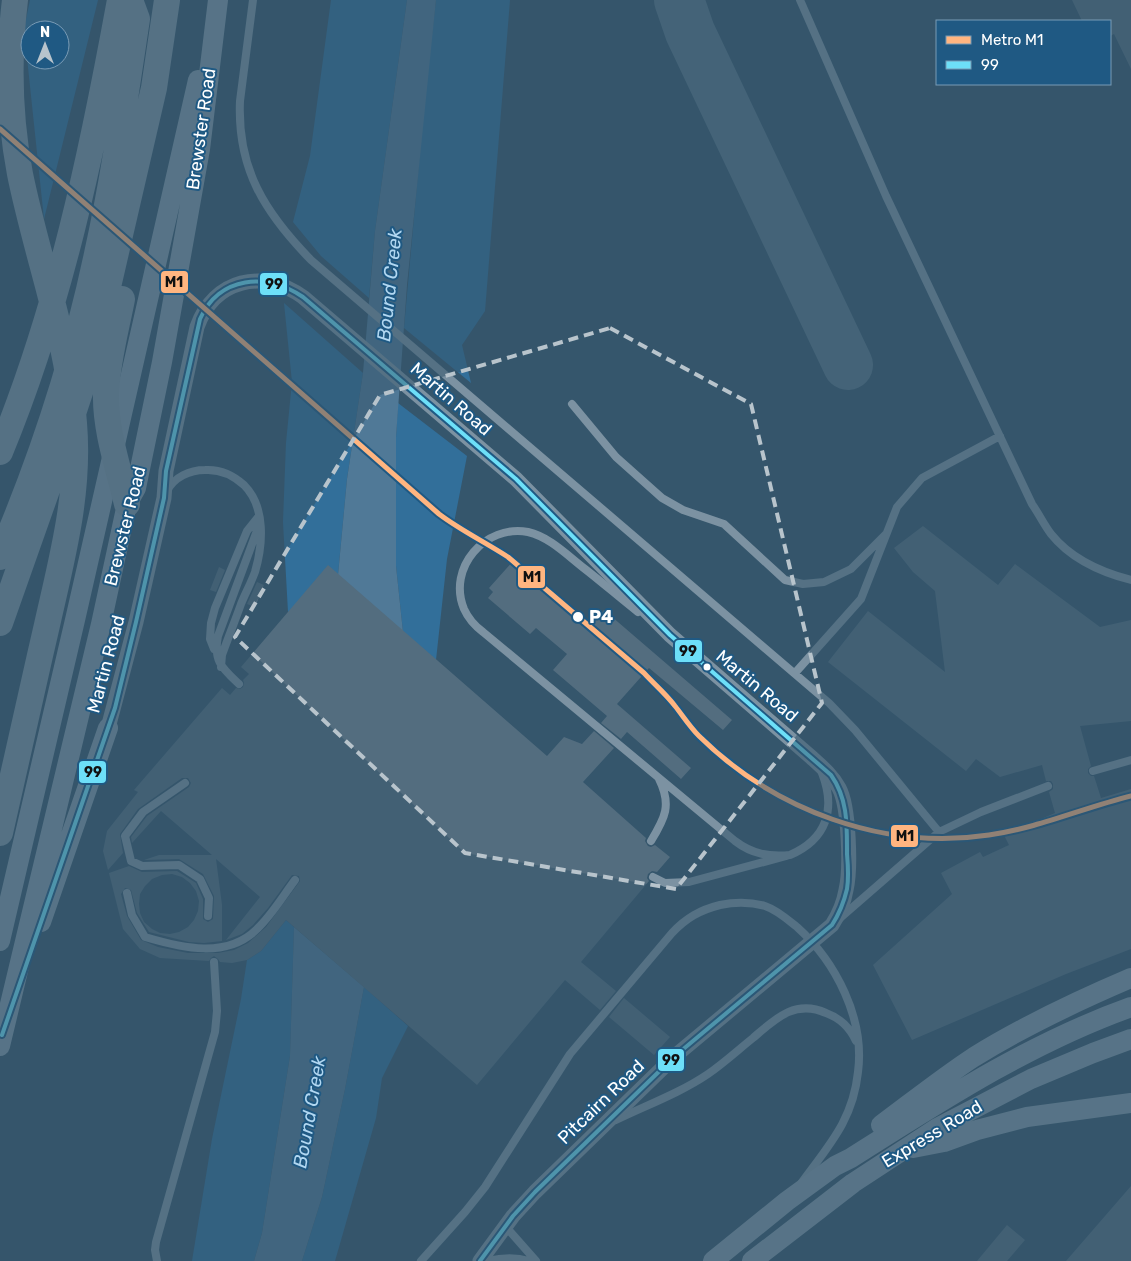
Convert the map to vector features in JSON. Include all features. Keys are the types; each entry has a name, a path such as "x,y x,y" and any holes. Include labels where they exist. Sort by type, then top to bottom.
{"highway":[{"path":"0,833 51,606 73,501 76,472 76,439 64,350 24,190 14,137 10,68 15,0"},
{"path":"0,452 38,349 68,244 102,95 120,0"},
{"path":"0,557 52,420 73,351 97,256 137,19 130,0"},
{"path":"127,504 107,410 107,381 138,217 167,0"},
{"path":"0,623 85,376 104,304 154,88"}],"street":[{"name":"Brewster Road","path":"0,941 55,708 182,145 218,0"},
{"name":"Brewster Road","path":"1,1041 101,624 127,504 136,488 162,362 199,156 218,0"},
{"name":"Martin Road","path":"108,728 136,622 164,498 166,471 197,327 203,311 214,298 234,285 252,281 278,284 295,291 303,297 536,498 641,606 692,655 831,775 840,789 845,806 847,830 847,888 841,908 832,925"},
{"path":"55,708 58,720 63,728 74,737 93,739 108,728"},
{"path":"1,1041 108,728"},
{"name":"Pitcairn Road","path":"480,1261 513,1216 603,1126 689,1044 832,925"},
{"path":"835,1166 847,1150 973,1058 1061,1009 1131,978"},
{"path":"713,1261 786,1202 835,1166 852,1158 955,1092 1023,1054 1088,1023 1131,1007"},
{"name":"Express Road","path":"752,1261 853,1182 961,1115 1023,1083 1092,1053 1131,1039"},
{"path":"902,1150 944,1142 977,1130 1027,1117 1131,1103"},
{"path":"1098,1108 1131,1110"}],"lane":[{"path":"253,0 241,92 239,116 241,132 247,163 257,191 271,214 290,238 335,282 795,673 843,717 939,832"},
{"path":"800,0 886,196 1032,504 1051,534 1073,556 1105,573 1131,580"},
{"path":"572,404 616,457 662,498 683,510 724,524 785,580 803,584 824,582 850,569 886,534"},
{"path":"795,673 861,598 897,507 922,478 1000,436"},
{"path":"164,498 170,486 184,475 200,470 216,471 233,477 248,489 257,506 261,530 260,551 254,574 222,655 221,667"},
{"path":"240,684 221,667 210,639 211,623 215,608 246,531 259,516"},
{"path":"216,652 218,636 256,535 259,516"},
{"path":"692,655 555,545 538,535 529,532 510,531 492,536 473,552 461,577 460,594 462,603 475,626 742,847 766,855 790,855"},
{"path":"653,877 665,883 689,882 790,855 809,845 819,833 829,808 828,791 822,773 811,756"},
{"path":"1093,770 1131,760"},
{"path":"651,841 664,820 666,811 665,794 656,775"},
{"path":"185,783 143,812 125,836 130,861 142,866 179,865 200,879 209,898 208,916"},
{"path":"832,925 939,832 980,812 1048,786"},
{"path":"127,892 132,915 145,937 168,944 211,949 226,948 244,940 259,928 295,880"},
{"path":"421,1261 484,1187 570,1054 672,933 685,919 703,910 726,904 756,904 775,910 793,924 812,943 830,967 844,992 854,1021 858,1044 859,1071 853,1099 844,1124 786,1202"},
{"path":"158,1261 155,1250 156,1242 215,1032 217,1011 214,962"},
{"path":"603,1126 696,1081 728,1059 780,1016 795,1010 813,1009 831,1014 845,1024 858,1044"},
{"path":"506,1227 536,1261"},
{"path":"488,1261 515,1258 529,1261"}],"highlighted area":[{"path":"610,328 751,404 822,703 676,889 465,853 235,637 380,395"}],"shaded area":[{"path":"30,0 98,0 44,219 28,70 70,70 70,20 26,20"},
{"path":"331,0 407,0 375,231 369,298 321,256 293,222 310,156"},
{"path":"436,0 510,0 485,311 462,345 471,383 404,328 425,96"},
{"path":"284,303 363,373 347,479 338,575 288,612 283,522 286,443 292,382"},
{"path":"398,403 467,456 447,559 436,660 403,632 396,566 396,437"},
{"path":"286,920 294,927 290,1056 262,1233 254,1261 192,1261 212,1139 241,999 247,960 261,951"},
{"path":"364,987 408,1026 382,1078 376,1118 335,1261 302,1261 322,1197"}],"water":[{"name":"Bound Creek","path":"407,0 436,0 407,285 396,437 396,566 403,632 338,575 347,479 363,373 375,231"},
{"name":"Bound Creek","path":"294,927 364,987 322,1197 302,1261 254,1261 262,1233 290,1056"}],"building":[{"path":"1072,0 1131,0 1131,69 1114,34 1111,36 1111,20 1082,20"},
{"path":"923,526 998,585 1015,564 1100,627 1131,620 1131,721 1080,726 1091,766 1088,769 1088,773 1094,776 1101,798 1131,789 1131,949 1066,974 912,1040 873,965 952,894 941,873 980,852 983,857 1009,845 1004,835 1055,813 1049,792 1053,789 1053,784 1051,781 1046,781 1042,765 1000,777 976,759 966,771 828,662 868,611 945,672 935,591 913,572 894,548"},
{"path":"514,560 590,626 604,610 732,720 723,730 649,668 617,704 691,768 681,779 627,732 621,739 601,723 607,716 553,670 567,654 536,628 530,634 488,598 493,592 489,588"},
{"path":"328,565 547,756 564,737 582,744 594,731 614,748 583,782 646,838 645,841 648,846 655,845 670,857 657,872 652,871 648,874 647,878 649,881 581,962 616,991 600,1010 565,980 477,1085 286,920 261,951 247,960 232,963 220,962 214,956 209,961 160,958 140,949 123,929 109,873 129,866 142,872 177,871 196,883 203,899 203,919 208,922 213,919 214,896 203,874 179,859 144,860 159,855 212,855 161,811 132,843 131,837 147,816 189,787 191,783 188,778 182,778 138,809 120,834 123,853 108,870 103,851 107,831 138,792 134,790 222,688 230,695 236,688 240,689 243,687 243,680 249,674 241,667","holes":["216,859 260,897 226,940 242,934 253,925 292,875 299,876 300,881 266,927 248,943 234,950 218,953 188,953 158,947 141,940 127,916 121,894 125,888 131,890 137,913 149,932 189,942 222,941 222,905","172,874 182,877 196,891 199,901 198,911 188,927 170,934 160,933 144,922 140,913 140,894 152,879"]},
{"path":"219,567 225,570 216,592 210,590"},
{"path":"257,582 264,585 255,607 247,604"},
{"path":"624,998 670,1037 654,1055 609,1017"},
{"path":"1131,1186 1131,1261 1066,1261"},
{"path":"1007,1225 1025,1240 1007,1261 977,1261"}],"taxiway":[{"path":"679,0 690,32 848,365"}],"metro line":[{"name":"M1","path":"0,129 439,514 508,557 644,673 699,736 729,762 761,785 796,804 832,819 870,830 910,837 949,838 1007,832 1131,796"}],"transit line":[{"name":"99","path":"2,1035 115,708 164,498 166,471 200,319 208,305 219,294 245,282 274,284 289,289 303,297 516,479 670,635 831,775 837,784 844,803 848,885 843,903 832,925 675,1056 535,1192 513,1216 480,1261"}],"place":[{"name":"P4","path":"578,617"}]}
